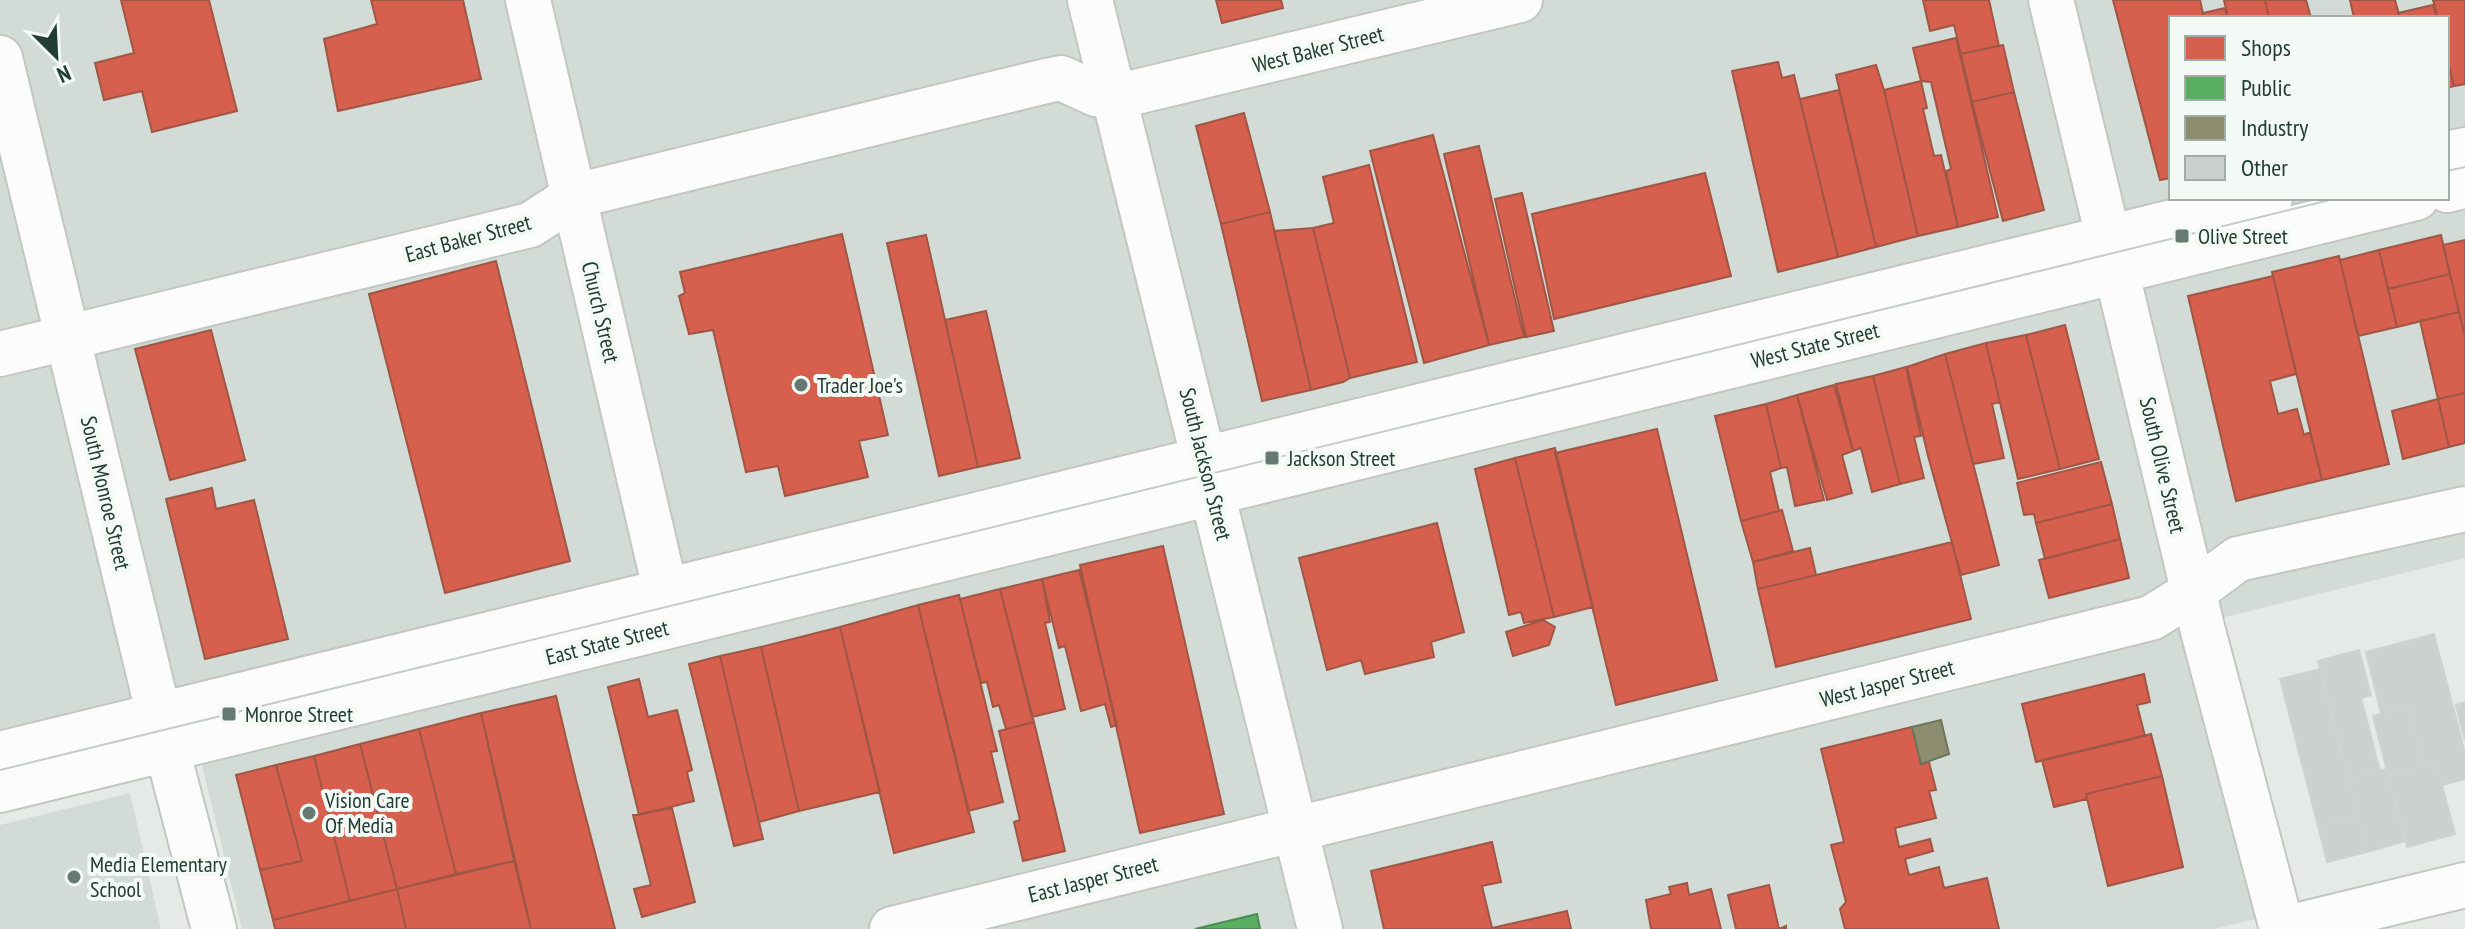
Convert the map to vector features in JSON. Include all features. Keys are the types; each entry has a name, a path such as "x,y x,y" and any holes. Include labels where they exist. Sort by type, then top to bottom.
{"street":[{"name":"Church Street","path":"528,0 670,608"},
{"name":"South Jackson Street","path":"1090,0 1320,929"},
{"name":"West Baker Street","path":"1115,97 1520,0"},
{"name":"South Olive Street","path":"2051,0 2193,592 2282,929"},
{"name":"South Monroe Street","path":"0,58 163,732 214,929"},
{"name":"East Baker Street","path":"0,354 530,225 575,196 1046,81 1061,78 1096,94 1115,97"},
{"name":"West State Street","path":"2114,254 2264,200"},
{"name":"West State Street","path":"1209,476 2114,254 2405,200"},
{"name":"East State Street","path":"0,790 163,732 1209,476"},
{"name":"West Jasper Street","path":"1295,828 2151,618 2238,559 2465,509"},
{"name":"East State Street","path":"0,754 163,732"},
{"name":"East Jasper Street","path":"892,929 1295,828"},
{"path":"2282,929 2465,885"}],"shaded area":[{"path":"0,0 2465,0 2465,558 2185,627 2256,919 2214,929 242,929 183,688 0,733"},
{"name":"Media Elementary School","path":"130,793 161,929 0,929 0,825"}],"building: Shops":[{"path":"121,0 209,0 237,111 152,132 142,91 104,100 95,63 134,53"},
{"path":"371,0 463,0 481,79 338,111 324,39 377,24"},
{"path":"1216,0 1281,0 1283,8 1222,23"},
{"path":"1923,0 1989,0 1999,46 1961,54 1954,25 1930,31"},
{"path":"2113,0 2200,0 2204,16 2169,16 2169,178 2160,180"},
{"path":"2224,0 2265,0 2269,16 2228,16"},
{"path":"2265,0 2306,0 2310,16 2269,16"},
{"path":"2350,0 2395,0 2399,16 2354,16"},
{"path":"2433,0 2465,0 2465,84 2454,86 2449,65 2449,16 2437,16"},
{"path":"2433,5 2436,16 2399,16 2398,13"},
{"path":"2225,8 2227,16 2204,16 2203,13"},
{"path":"1956,38 1998,217 1958,227 1946,171 1951,169 1931,82 1921,81 1913,48"},
{"path":"2003,45 2014,92 1972,102 1961,54"},
{"path":"1778,62 1782,78 1794,75 1838,257 1778,272 1732,71"},
{"path":"1876,65 1918,236 1876,247 1836,75"},
{"path":"2449,66 2454,86 2449,87"},
{"path":"1921,81 1927,108 1923,109 1934,156 1941,155 1958,227 1918,236 1884,90"},
{"path":"1839,90 1876,247 1838,257 1800,99"},
{"path":"2014,92 2044,210 2003,221 1972,102"},
{"path":"1244,113 1270,212 1221,224 1196,126"},
{"path":"1433,135 1489,345 1424,363 1370,151"},
{"path":"1479,146 1524,337 1489,345 1444,154"},
{"path":"1369,165 1417,362 1350,378 1313,228 1334,223 1323,177"},
{"path":"1705,173 1731,276 1554,319 1532,214"},
{"path":"1522,193 1554,331 1526,337 1495,199"},
{"path":"1270,212 1311,390 1262,401 1221,224"},
{"path":"1313,228 1350,378 1311,390 1274,231"},
{"name":"Trader Joe's","path":"842,234 888,435 859,441 868,477 785,496 778,466 746,472 713,330 689,334 679,296 685,293 680,272"},
{"path":"926,235 978,467 939,476 887,243"},
{"path":"2441,235 2450,274 2388,289 2379,250"},
{"path":"2465,240 2465,337 2443,245"},
{"path":"2379,250 2397,327 2358,336 2340,260"},
{"path":"2339,256 2389,464 2322,480 2272,272"},
{"path":"496,261 570,561 445,593 369,294"},
{"path":"2450,274 2459,312 2397,327 2388,289"},
{"path":"2273,276 2296,374 2270,381 2278,414 2297,409 2304,435 2310,432 2322,480 2236,501 2188,296"},
{"path":"986,311 1020,458 978,467 945,320"},
{"path":"2459,312 2465,337 2465,393 2438,399 2420,321"},
{"path":"2065,325 2099,459 2060,469 2026,335"},
{"path":"211,330 245,460 170,480 135,349"},
{"path":"2026,335 2060,469 2018,479 1986,343"},
{"path":"1986,343 2000,402 1992,404 2004,458 1973,464 1945,354"},
{"path":"1945,354 1999,565 1961,575 1907,367"},
{"path":"1906,367 1921,436 1914,437 1924,478 1900,484 1873,376"},
{"path":"1873,376 1900,484 1872,492 1861,448 1853,451 1836,384"},
{"path":"1834,385 1853,451 1842,455 1852,493 1827,500 1797,395"},
{"path":"2465,393 2465,443 2449,447 2438,399"},
{"path":"1797,395 1824,500 1795,506 1787,467 1781,468 1766,404"},
{"path":"2438,399 2449,447 2403,459 2392,411"},
{"path":"1766,404 1781,468 1770,472 1779,511 1741,521 1715,416"},
{"path":"1657,429 1717,680 1616,705 1555,453"},
{"path":"1555,448 1593,607 1554,617 1515,458"},
{"path":"1515,458 1554,617 1524,623 1521,612 1509,615 1475,469"},
{"path":"2101,462 2112,504 2036,523 2034,514 2024,515 2017,483"},
{"path":"212,488 216,509 254,500 288,639 205,659 166,499"},
{"path":"2112,504 2120,539 2045,559 2036,523"},
{"path":"1782,510 1793,551 1753,562 1741,521"},
{"path":"1437,523 1464,632 1431,642 1434,657 1365,674 1361,660 1327,670 1299,558"},
{"path":"2120,539 2129,578 2049,598 2039,560"},
{"path":"1952,542 1971,619 1776,667 1758,589"},
{"path":"1163,546 1224,814 1140,833 1080,565"},
{"path":"1810,548 1816,575 1758,589 1753,562"},
{"path":"1079,570 1117,725 1111,727 1105,704 1081,711 1065,646 1059,648 1042,579"},
{"path":"1042,579 1050,622 1045,623 1065,709 1032,717 1000,589"},
{"path":"1000,589 1034,722 1006,729 999,705 993,707 987,682 981,683 960,599"},
{"path":"959,595 997,751 991,752 1003,802 968,811 918,605"},
{"path":"918,605 974,832 894,853 840,627"},
{"path":"1543,620 1555,627 1549,645 1513,656 1506,632"},
{"path":"840,627 880,792 799,811 761,647"},
{"path":"761,647 799,811 759,822 720,656"},
{"path":"720,656 763,839 734,846 689,664"},
{"path":"2144,674 2150,702 2137,705 2145,736 2036,762 2022,704"},
{"path":"639,679 648,717 677,710 692,770 687,772 694,801 639,815 608,687"},
{"path":"556,696 615,929 531,929 481,713"},
{"path":"481,713 514,861 456,874 419,729"},
{"path":"1034,722 1065,851 1023,861 1014,822 1020,820 999,731"},
{"path":"1912,727 1921,764 1929,762 1936,790 1929,791 1936,818 1895,828 1899,847 1930,839 1933,851 1905,859 1909,875 1939,867 1944,888 1987,878 1999,929 1845,929 1840,909 1846,902 1831,845 1844,842 1821,749"},
{"path":"419,729 456,874 397,889 360,744"},
{"path":"2151,734 2162,776 2086,794 2087,799 2054,807 2042,760"},
{"path":"360,744 397,889 350,901 314,756"},
{"name":"Vision Care Of Media","path":"314,756 350,901 273,920 260,870 302,861 276,765"},
{"path":"276,765 302,861 260,870 236,775"},
{"path":"2162,776 2183,867 2108,886 2086,794"},
{"path":"672,808 695,902 642,917 634,889 651,885 633,815"},
{"path":"1492,842 1501,882 1482,886 1492,928 1567,911 1571,929 1384,929 1371,871"},
{"path":"514,861 531,929 406,929 397,889"},
{"path":"1687,883 1689,895 1711,889 1721,929 1651,929 1646,900 1671,894 1669,887"},
{"path":"1769,885 1779,929 1736,929 1728,895"},
{"path":"397,889 406,929 275,929 273,920"}],"building: Public":[{"path":"1257,914 1260,929 1195,929"}],"building: Industry":[{"path":"1941,720 1949,754 1921,764 1912,727"}],"building: Other":[{"path":"2434,634 2465,753 2465,779 2442,785 2436,763 2423,766 2408,707 2381,713 2366,652"},
{"path":"2359,650 2371,695 2361,698 2380,771 2349,779 2318,661"},
{"path":"2320,669 2358,816 2318,826 2280,679"},
{"path":"2465,702 2465,741 2456,705"},
{"path":"2408,707 2423,766 2388,775 2373,716"},
{"path":"2436,763 2455,834 2407,847 2388,775"},
{"path":"2386,769 2405,841 2367,852 2349,779"},
{"path":"2358,816 2367,852 2327,862 2318,826"}],"tram line":[{"path":"2449,171 2465,167"},
{"path":"0,770 2330,200"}],"place":[{"name":"Olive Street","path":"2182,236"},
{"name":"Trader Joe's","path":"801,385"},
{"name":"Jackson Street","path":"1272,458"},
{"name":"Monroe Street","path":"229,714"},
{"name":"Vision Care Of Media","path":"309,813"},
{"name":"Media Elementary School","path":"74,877"}]}
